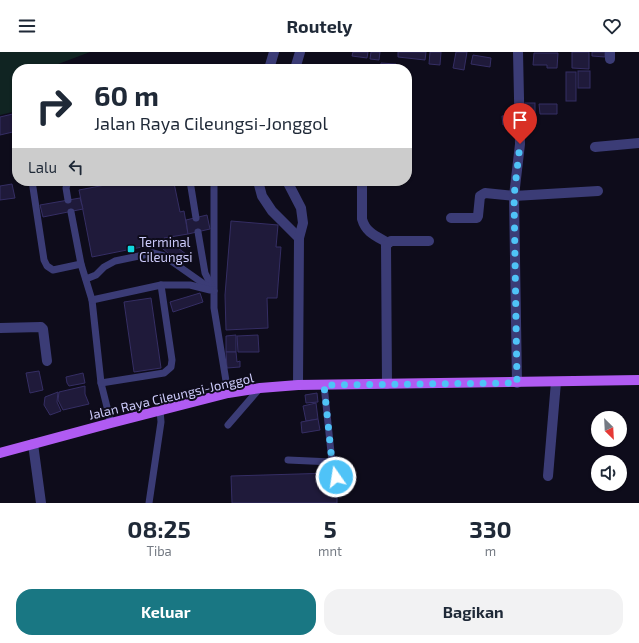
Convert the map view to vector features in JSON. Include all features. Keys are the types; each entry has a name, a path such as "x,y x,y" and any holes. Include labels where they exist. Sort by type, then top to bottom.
{"main road":[{"name":"Jalan Raya Cileungsi-Jonggol","path":"0,453 228,393 260,388 298,385 517,383 639,380"}],"street":[{"path":"270,64 274,52"},
{"path":"296,64 300,52"},
{"path":"517,383 514,196 520,144 518,52"},
{"path":"595,147 639,143"},
{"path":"259,186 262,196 272,211 299,238"},
{"path":"290,186 301,208 304,223 299,238 298,385"},
{"path":"362,186 362,219 364,226 367,231 388,243"},
{"path":"451,218 477,218 482,194 494,193 514,196 598,191"},
{"path":"387,384 386,245 391,241 429,241"},
{"path":"0,328 41,327 43,329 47,361"},
{"path":"548,476 556,382"},
{"path":"33,444 41,503"}],"lane":[{"path":"33,186 44,260 47,266 52,270 81,264"},
{"path":"67,186 68,200"},
{"path":"191,186 196,218"},
{"path":"214,186 214,308 228,393"},
{"path":"71,212 81,264 92,300 101,383 111,423"},
{"path":"198,232 205,273 214,291"},
{"path":"86,279 96,275 104,267 115,261 153,253 164,256 214,291"},
{"path":"92,300 161,285 190,285 214,291"},
{"path":"101,383 164,373 171,368 172,360 161,285"},
{"path":"324,385 332,462 336,477"},
{"path":"228,425 260,388"},
{"path":"149,503 161,422 160,410"},
{"path":"288,460 332,462"}],"green space":[{"path":"0,52 90,52 58,64 12,64 12,112 0,115"}],"building":[{"path":"353,52 368,52 367,58 352,56"},
{"path":"371,52 380,52 379,60 370,59"},
{"path":"398,52 426,52 425,60 398,57"},
{"path":"430,52 441,52 440,65 429,64"},
{"path":"456,52 467,52 464,70 453,68"},
{"path":"572,52 589,52 589,69 572,68"},
{"path":"592,52 605,52 605,57 592,56"},
{"path":"534,53 558,53 557,68 547,68 547,65 533,65"},
{"path":"473,55 491,58 490,67 471,64"},
{"path":"578,71 590,71 590,88 578,88"},
{"path":"566,72 576,72 576,101 566,101"},
{"path":"525,103 535,103 535,113 525,113"},
{"path":"539,104 557,104 557,114 540,114"},
{"path":"12,114 12,132 0,135 0,117"},
{"path":"515,115 515,124 503,125 502,116"},
{"path":"12,184 15,198 0,200 0,186"},
{"path":"100,186 175,186 180,212 184,211 188,234 164,238 186,254 180,263 157,244 92,257 79,190"},
{"path":"80,198 83,209 43,217 40,205"},
{"path":"207,215 210,229 188,234 186,220"},
{"path":"231,221 278,225 276,247 281,247 277,298 267,298 268,328 226,330 225,295"},
{"path":"200,293 203,302 173,312 170,302"},
{"path":"151,298 161,368 134,372 124,302"},
{"path":"236,335 236,352 226,352 226,336"},
{"path":"258,335 259,352 238,352 237,336"},
{"path":"226,352 236,352 237,362 240,361 240,367 227,368"},
{"path":"39,371 43,390 30,393 26,373"},
{"path":"83,373 85,383 69,386 66,377"},
{"path":"85,386 85,394 89,404 63,410 58,400 59,392"},
{"path":"58,392 57,402 61,411 50,415 44,405 45,397"},
{"path":"317,393 318,402 306,403 305,395"},
{"path":"316,403 318,419 306,421 303,406"},
{"path":"318,419 320,430 302,433 301,422"},
{"path":"332,473 332,479 337,479 337,503 232,503 231,476"}],"place":[{"name":"Terminal Cileungsi","path":"131,249"}],"route":[{"path":"336,477 332,462 324,385 517,383 514,196 520,144"}]}
